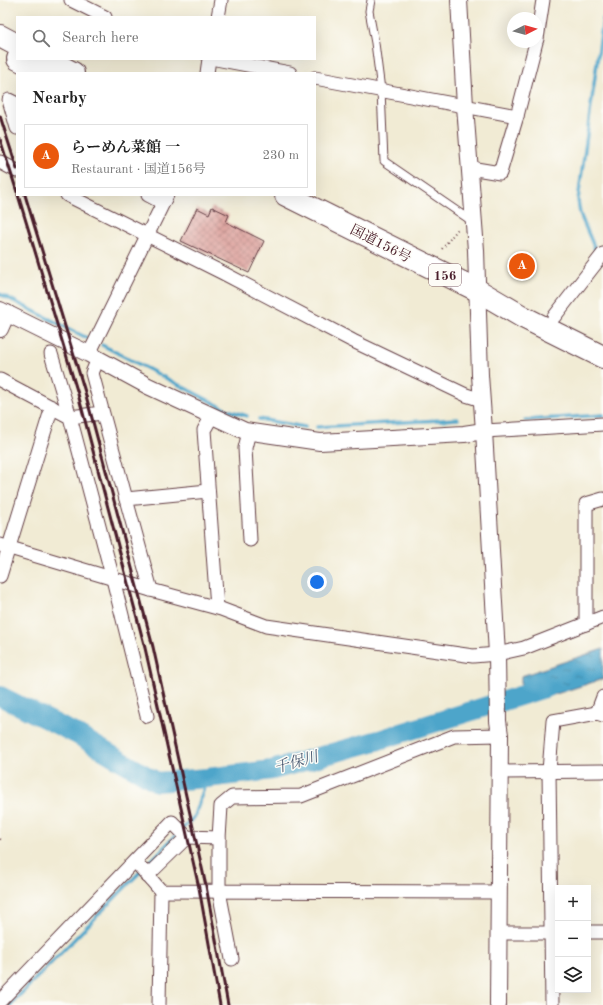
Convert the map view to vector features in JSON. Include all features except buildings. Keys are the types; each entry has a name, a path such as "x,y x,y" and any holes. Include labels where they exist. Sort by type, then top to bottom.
{"highway":[{"path":"0,36 16,44"},
{"path":"0,50 16,58"},
{"path":"20,60 45,72"},
{"path":"48,60 72,72"},
{"name":"国道156号","path":"316,194 392,232 477,284 523,317 603,356"},
{"name":"国道156号","path":"288,196 477,284 554,318 603,344"}],"street":[{"path":"71,0 103,16"},
{"path":"218,16 221,0"},
{"path":"459,0 470,168 467,225 477,284 480,375 498,678 498,1005"},
{"path":"541,12 543,0"},
{"path":"470,168 500,173 517,116 534,48"},
{"path":"207,72 209,60"},
{"path":"221,60 285,72"},
{"path":"316,78 517,116"},
{"path":"9,100 16,124"},
{"path":"0,162 16,170"},
{"path":"70,196 95,205 147,234 353,341 466,395 482,400"},
{"path":"151,590 92,373 93,357 147,234 165,199 152,196"},
{"path":"554,318 603,254"},
{"path":"0,329 4,312 148,386 249,432 320,442 603,424"},
{"path":"51,354 70,417 113,579 147,716"},
{"path":"0,380 70,417 102,413"},
{"path":"0,576 4,546 52,407"},
{"path":"212,416 204,430 216,607"},
{"path":"249,432 245,448 250,540"},
{"path":"126,499 208,491"},
{"path":"586,624 586,504 603,499"},
{"path":"4,546 151,590 216,607 266,626 473,656 497,654 524,648 603,617"},
{"path":"552,1005 555,933 549,772 553,721 600,714 603,697"},
{"path":"232,959 219,891 219,838 221,806 232,797 301,796 454,736 499,728"},
{"path":"499,772 603,770"},
{"path":"0,1001 172,822 187,838"},
{"path":"147,876 187,838 219,838"},
{"path":"135,861 162,891 498,892"},
{"path":"159,1005 162,891"},
{"path":"591,932 603,932"},
{"path":"498,933 555,933"}],"lane":[{"path":"371,0 369,11 381,90 384,161 467,225"}],"path":[{"path":"442,249 467,225"}],"water":[{"path":"603,649 603,679 553,695 521,703 521,676"}],"waterway":[{"path":"598,256 580,214 578,200 603,19"},
{"path":"0,294 87,338"},
{"path":"102,345 228,410 247,416"},
{"path":"525,420 603,415"},
{"path":"259,419 305,427"},
{"path":"317,427 458,419"},
{"name":"千保川","path":"0,696 76,734 157,782 207,778 272,770 379,740 548,687"},
{"path":"183,828 195,816 207,778"},
{"path":"145,867 178,833"},
{"path":"10,1005 141,871"}],"railway":[{"path":"0,116 16,166"},
{"path":"0,139 16,189"},
{"path":"18,196 78,394 145,648 199,888 220,1005"},
{"path":"25,196 85,392 153,647 206,886 228,1005"}],"place":[{"name":"らーめん菜館 一","path":"522,266"}]}
